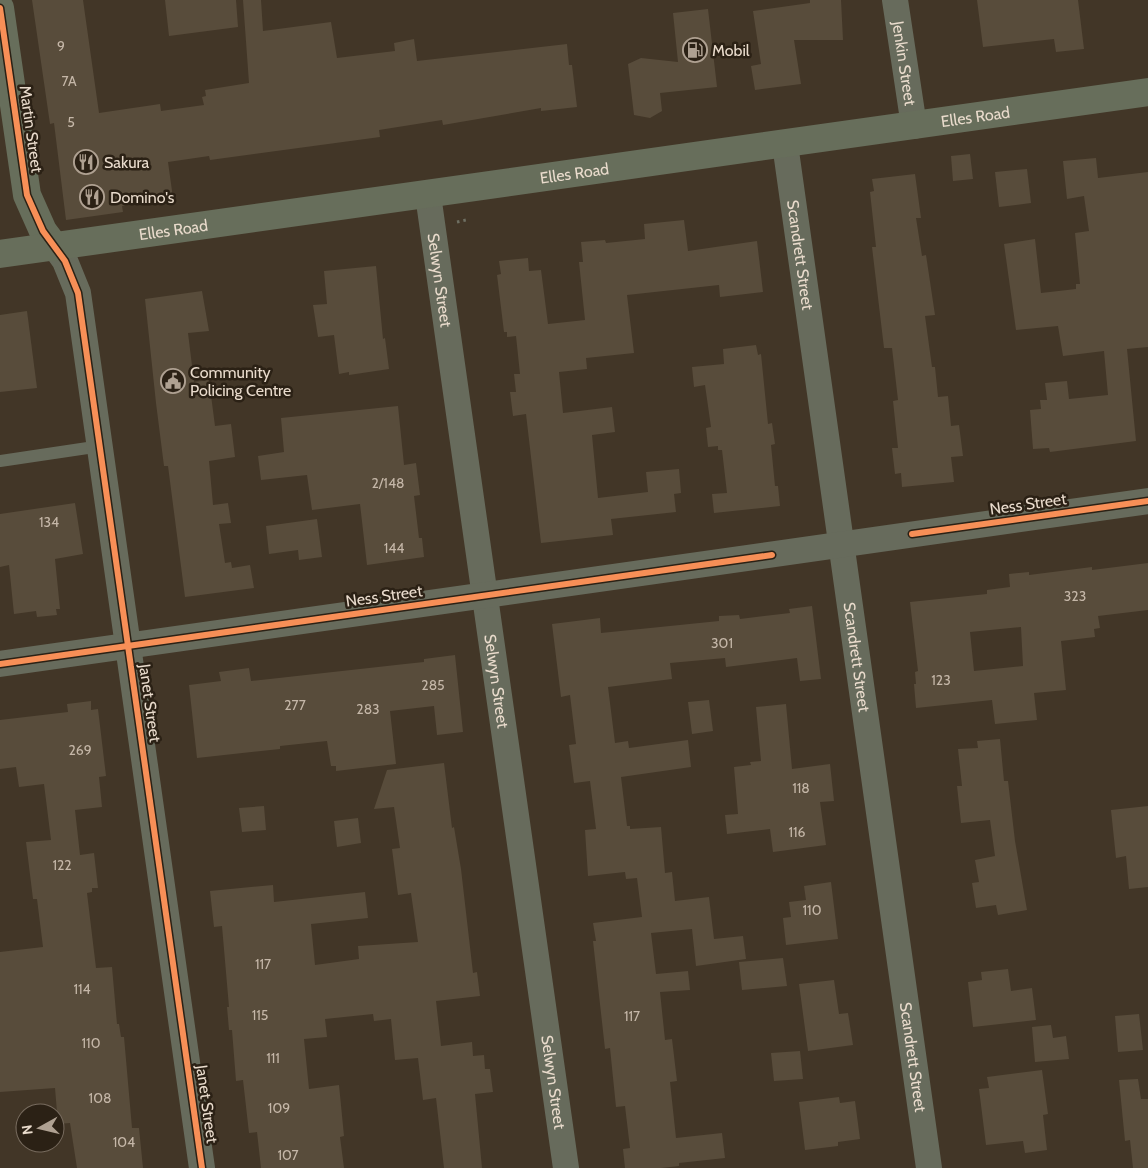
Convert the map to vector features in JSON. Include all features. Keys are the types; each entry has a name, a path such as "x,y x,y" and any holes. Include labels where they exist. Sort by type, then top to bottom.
{"main road":[{"name":"Martin Street","path":"0,8 27,195 43,232 55,247"},
{"name":"Elles Road","path":"0,254 1148,92"}],"street":[{"name":"Jenkin Street","path":"895,0 914,126"},
{"name":"Scandrett Street","path":"785,144 929,1168"},
{"name":"Selwyn Street","path":"428,194 566,1168"},
{"name":"Janet Street","path":"55,247 65,261 78,293 202,1168"},
{"name":"Ness Street","path":"0,664 1148,501"}],"lane":[{"path":"0,461 101,446"}],"building":[{"path":"32,0 83,0 99,113 160,104 161,111 204,105 202,97 206,96 205,90 249,83 243,0 261,0 263,31 331,22 337,58 395,51 394,43 414,39 417,61 567,44 569,65 572,65 577,107 541,111 541,108 443,125 442,120 379,130 380,137 210,160 209,156 168,162 173,198 122,206 123,212 66,220 54,123 50,124"},
{"path":"165,0 236,0 238,27 169,36"},
{"path":"810,0 841,0 843,40 794,40 801,84 755,90 751,66 761,64 753,11 810,3"},
{"path":"977,0 1078,0 1084,49 1056,52 1054,39 983,47"},
{"path":"708,9 717,87 660,93 662,111 650,118 634,115 628,64 641,58 678,62 673,13"},
{"path":"970,154 973,179 953,181 951,156"},
{"path":"1096,158 1098,178 1148,172 1148,347 1127,349 1136,441 1050,452 1049,448 1033,449 1030,410 1041,409 1040,400 1047,400 1045,383 1067,381 1069,399 1108,395 1104,351 1063,356 1058,326 1016,330 1004,244 1035,239 1041,293 1076,289 1076,284 1080,284 1075,233 1089,231 1084,196 1067,199 1063,161"},
{"path":"1027,169 1031,203 999,207 995,172"},
{"path":"915,174 921,218 916,218 922,256 926,255 935,315 925,316 932,367 935,367 938,397 948,396 951,426 959,425 963,456 951,457 954,482 902,487 901,473 895,474 892,448 898,448 893,401 898,400 892,348 884,348 872,247 876,247 870,192 874,191 872,179"},
{"path":"684,220 688,251 757,241 763,292 720,297 719,285 627,295 634,353 586,358 587,369 559,372 563,413 612,407 615,432 592,435 598,498 648,492 646,472 679,469 681,493 674,494 676,512 611,519 613,535 541,543 526,414 513,416 510,392 516,392 514,374 520,374 516,336 507,337 507,332 504,332 497,275 501,274 499,261 528,258 529,271 541,270 548,324 585,320 579,262 583,262 581,242 605,240 606,243 645,239 644,224"},
{"path":"376,266 383,339 385,338 389,369 349,375 349,372 339,374 334,335 318,337 313,305 327,304 324,271"},
{"path":"202,291 209,331 188,333 194,382 209,380 215,426 231,424 235,457 209,461 213,505 228,503 231,523 219,524 225,563 231,562 232,568 250,565 254,588 185,597 168,466 164,466 145,299"},
{"path":"27,311 37,388 0,392 0,315"},
{"path":"756,345 758,355 761,354 768,424 772,423 775,444 771,445 775,486 778,486 780,506 714,513 712,494 727,493 722,450 718,450 718,446 708,447 706,428 711,427 705,385 694,387 692,367 724,364 723,349"},
{"path":"398,406 404,465 416,463 420,495 414,496 419,538 422,538 424,557 367,565 360,504 312,510 307,475 261,480 258,456 284,452 281,418"},
{"path":"75,503 83,554 55,559 60,609 56,609 57,615 37,617 36,611 14,614 9,565 0,567 0,514"},
{"path":"317,519 322,557 299,560 298,550 269,554 266,526"},
{"path":"1148,563 1148,610 1098,616 1100,628 1094,629 1095,637 1061,641 1066,690 1034,693 1037,720 995,724 992,700 916,708 914,684 916,684 915,672 918,671 910,602 987,594 987,590 1010,587 1009,574 1029,572 1029,575 1092,567 1092,570","holes":["1021,627 1023,666 974,671 970,632"]},
{"path":"812,606 821,679 800,681 797,658 726,667 725,658 670,663 672,679 608,687 615,743 628,741 629,748 688,740 691,767 621,777 627,826 630,826 630,829 661,827 665,873 672,872 675,901 709,897 714,939 743,936 746,959 696,966 692,929 651,933 656,974 688,971 690,990 660,992 665,1040 672,1039 677,1081 670,1082 676,1138 722,1133 725,1158 679,1163 679,1166 661,1168 625,1168 623,1149 630,1148 625,1106 616,1107 610,1048 605,1049 593,941 596,941 593,923 642,917 637,878 626,879 625,872 588,876 585,830 596,829 590,781 574,783 569,745 576,744 570,695 561,697 552,624 600,618 601,633 719,621 719,616 739,615 740,619 790,613 789,609"},
{"path":"455,655 463,732 437,735 434,706 390,711 396,764 336,771 336,766 331,766 327,741 280,746 280,749 197,758 189,685 221,681 219,672 249,668 251,681 424,662 424,659"},
{"path":"709,700 713,731 692,734 688,702"},
{"path":"91,701 91,710 98,709 106,776 99,777 102,807 75,810 80,855 94,853 98,888 92,888 92,892 87,893 96,968 112,967 117,1024 119,1024 121,1037 124,1037 132,1128 139,1128 143,1168 77,1168 70,1123 65,1123 65,1103 56,1103 55,1088 0,1092 0,952 43,947 37,899 33,899 26,842 51,840 44,784 19,787 16,767 0,769 0,720 68,712 67,704"},
{"path":"786,704 792,769 830,764 834,801 820,802 826,845 773,852 770,829 727,834 725,815 738,814 734,767 751,765 750,762 761,761 756,707"},
{"path":"1000,739 1004,781 1008,781 1015,841 1027,910 998,915 996,905 976,908 972,883 979,882 975,860 995,856 990,820 961,823 957,786 962,786 958,749 978,748 977,741"},
{"path":"444,763 452,828 454,827 461,869 473,973 477,972 480,996 436,1001 441,1046 472,1042 473,1056 484,1055 485,1069 490,1069 493,1092 475,1094 482,1168 444,1168 436,1098 423,1100 418,1058 395,1060 391,1019 374,1021 373,1014 325,1019 327,1037 304,1039 309,1089 339,1085 344,1136 340,1137 344,1168 261,1168 257,1132 249,1133 243,1080 236,1081 232,1030 229,1030 227,1007 229,1007 222,926 214,927 210,891 273,885 274,902 365,892 368,918 311,924 315,965 359,959 358,946 418,942 411,893 398,895 392,849 400,848 394,807 374,809 387,770"},
{"path":"264,806 266,830 242,832 239,808"},
{"path":"1148,806 1148,887 1129,889 1126,856 1116,858 1111,810"},
{"path":"358,818 361,843 337,847 334,821"},
{"path":"831,882 838,939 786,945 783,918 791,917 789,902 806,900 804,886"},
{"path":"783,958 787,986 742,990 739,962"},
{"path":"1008,969 1011,991 1032,988 1036,1020 973,1027 968,982 982,980 981,972"},
{"path":"834,980 839,1014 848,1013 853,1045 808,1051 799,984"},
{"path":"1139,1014 1143,1050 1118,1052 1115,1016"},
{"path":"1051,1025 1053,1038 1066,1036 1069,1059 1035,1062 1032,1027"},
{"path":"800,1051 803,1079 774,1081 771,1053"},
{"path":"1042,1070 1048,1114 1043,1115 1047,1150 1025,1153 1023,1141 986,1145 979,1089 989,1088 987,1077"},
{"path":"1138,1079 1141,1099 1148,1099 1148,1168 1133,1168 1130,1140 1125,1141 1119,1080"},
{"path":"839,1097 840,1103 855,1101 860,1139 838,1142 838,1146 805,1150 799,1102"}],"cycle path":[{"path":"0,8 27,195 43,231 65,261 78,293 202,1168"},
{"path":"912,534 1148,501"},
{"path":"0,664 772,555"}],"place":[{"name":"Mobil","path":"695,50"},
{"name":"Sakura","path":"86,162"},
{"name":"Domino's","path":"92,197"},
{"name":"Community Policing Centre","path":"173,381"}]}
